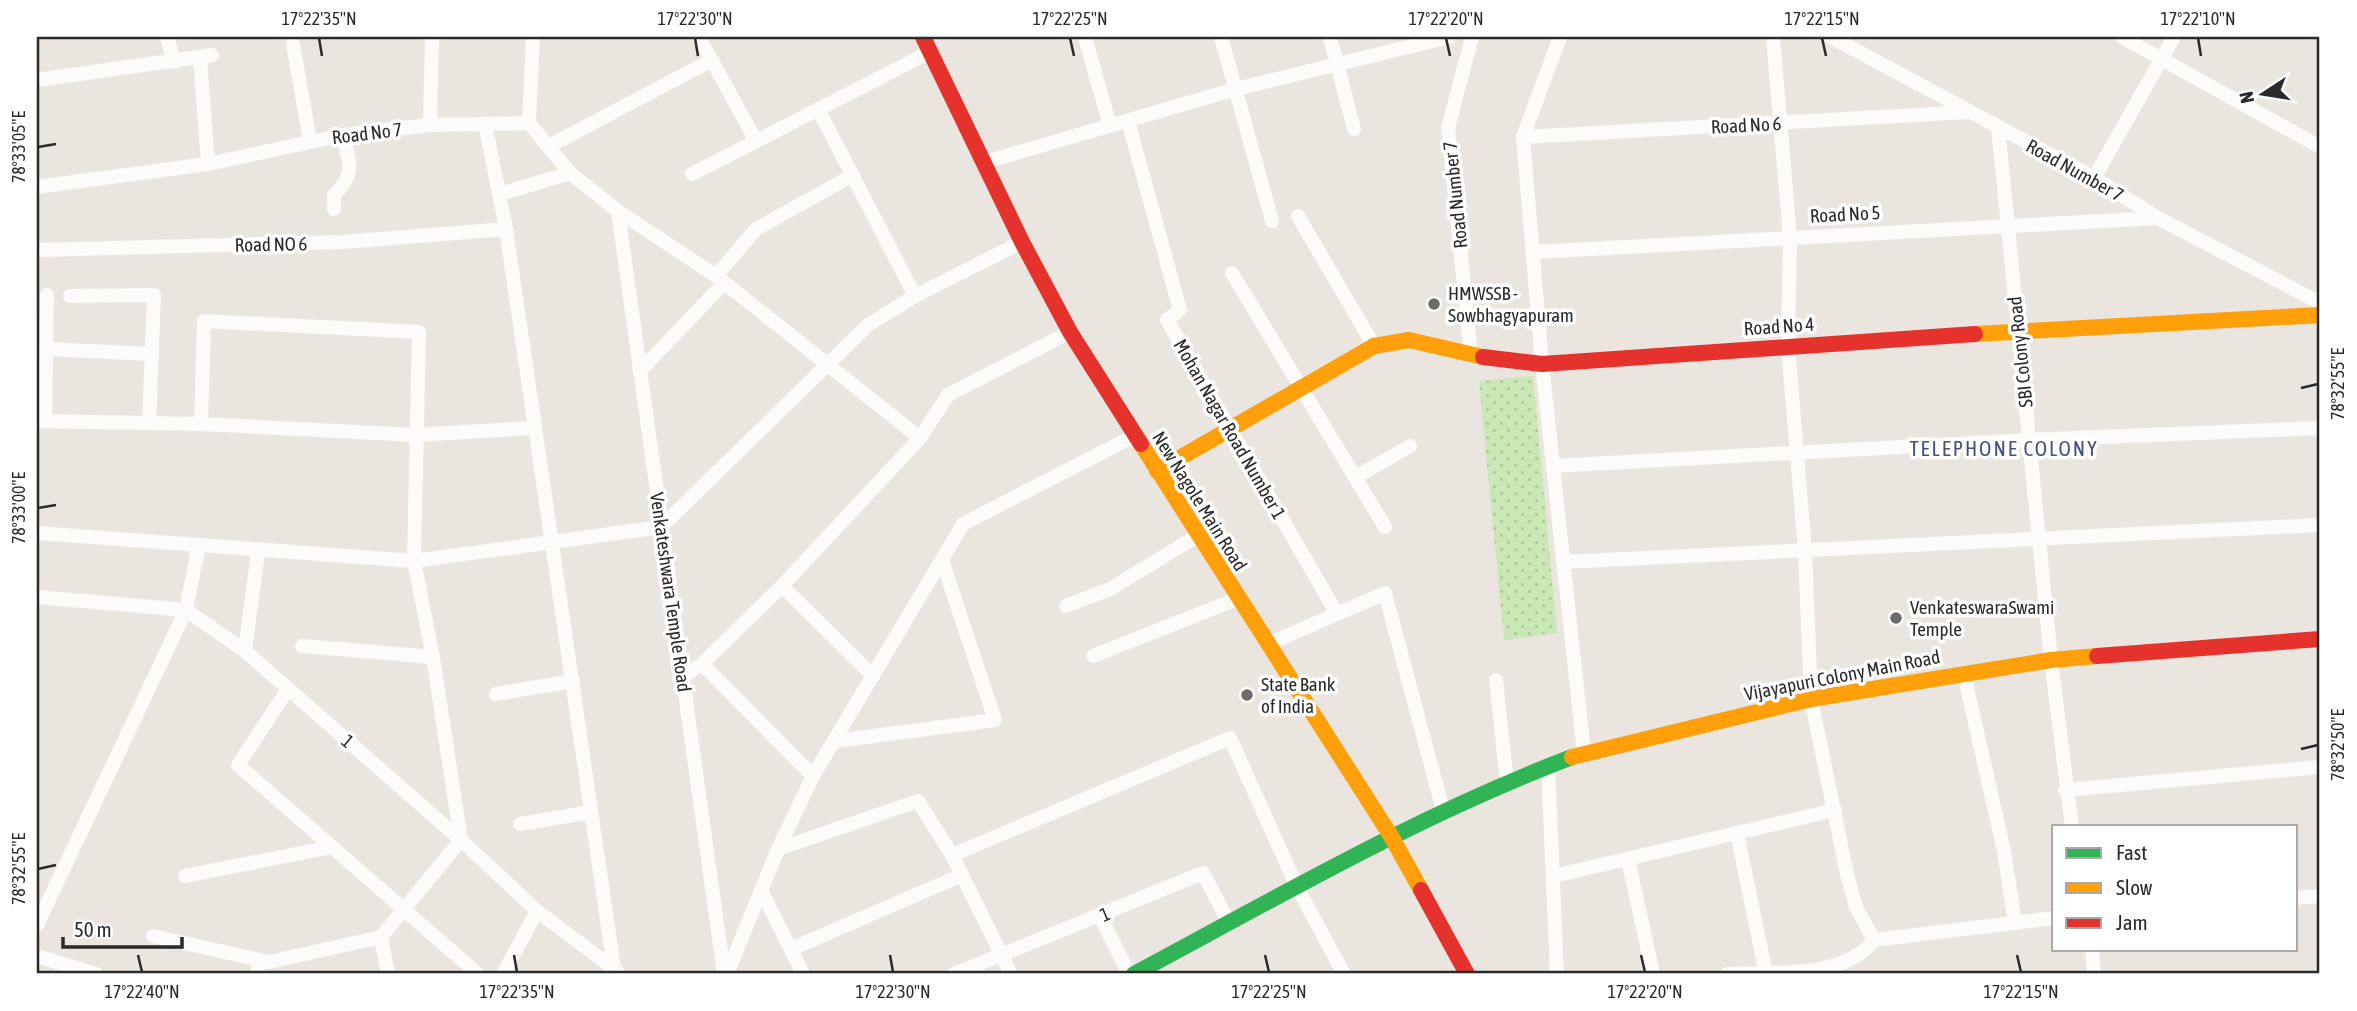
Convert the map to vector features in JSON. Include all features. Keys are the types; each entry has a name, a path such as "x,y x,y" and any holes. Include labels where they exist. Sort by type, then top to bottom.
{"street":[{"path":"167,37 174,62"},
{"path":"430,125 432,37"},
{"path":"533,37 529,123 570,173 618,211 720,279 827,367 920,438"},
{"path":"699,37 756,141"},
{"name":"New Nagole Main Road","path":"923,37 1021,242 1070,332 1237,599 1391,836 1467,974"},
{"path":"1085,37 1110,127"},
{"path":"1221,37 1272,221"},
{"path":"1330,37 1354,129"},
{"path":"985,162 1236,89 1448,37"},
{"name":"Road Number 7","path":"1471,355 1448,128 1472,37"},
{"path":"1560,37 1522,138 1535,252 1542,365 1584,753"},
{"path":"1773,37 1790,238 1788,346 1805,551 1811,699 1856,907 1874,940"},
{"name":"Road Number 7","path":"1830,37 2094,178 2158,218 2320,303"},
{"path":"2122,37 2320,147"},
{"path":"2094,178 2174,37"},
{"path":"293,44 310,141"},
{"path":"692,174 930,52"},
{"path":"37,80 206,57 208,164"},
{"path":"549,146 712,60"},
{"path":"818,109 915,296"},
{"name":"Road No 6","path":"1522,138 1970,112"},
{"name":"Mohan Nagar Road Number 1","path":"1128,121 1180,310 1167,320 1336,612"},
{"name":"Road No 7","path":"37,187 208,164 343,135 430,125 529,123"},
{"path":"485,124 506,229 533,428 618,972"},
{"name":"SBI Colony Road","path":"1998,127 2050,660 2072,825"},
{"path":"334,209 334,195 349,180 351,170 343,135"},
{"path":"500,194 570,173"},
{"path":"640,371 720,279 756,229 853,175"},
{"name":"Venkateshwara Temple Road","path":"618,211 725,974"},
{"path":"1298,216 1374,346"},
{"name":"Road No 5","path":"1535,252 2158,218"},
{"name":"Road NO 6","path":"37,250 343,243 506,229"},
{"path":"37,533 258,552 414,561 662,527 868,325 915,296 1021,242"},
{"path":"1232,273 1385,527"},
{"path":"47,295 41,421 201,424 415,435 533,428"},
{"path":"70,296 154,295 149,423"},
{"path":"2018,331 2320,314"},
{"path":"153,936 259,967 270,962 381,937 461,839 433,657 414,561 419,332 204,321 201,424"},
{"path":"1439,347 1469,330"},
{"name":"Road No 4","path":"1157,471 1374,346 1409,340 1471,355 1542,365 2018,331"},
{"path":"682,677 702,664 782,586 920,438 948,396 1070,332"},
{"path":"46,349 152,354"},
{"path":"1553,466 2029,440 2320,428"},
{"path":"725,974 778,849 813,776 963,524 1135,436"},
{"path":"1356,477 1410,446"},
{"path":"1563,562 2320,525"},
{"path":"1066,606 1110,589 1197,536"},
{"path":"37,925 186,610 199,545"},
{"path":"245,651 258,552"},
{"path":"836,741 995,720 942,561"},
{"path":"782,586 873,676"},
{"path":"1268,644 1336,612 1385,593 1444,814"},
{"name":"1","path":"37,597 186,610 245,651 461,839 537,911 618,972"},
{"path":"1093,656 1237,599"},
{"name":"Vijayapuri Colony Main Road","path":"1132,974 1391,836 1444,814 1507,782 1584,753 1811,699 2050,660 2320,639"},
{"path":"302,646 433,657"},
{"path":"702,664 813,776"},
{"path":"1964,674 2004,851 2015,923"},
{"path":"1496,680 1507,782"},
{"path":"496,694 573,681"},
{"path":"288,689 237,765 478,974"},
{"path":"952,856 1230,738 1297,887 1344,974"},
{"path":"1548,766 1557,974"},
{"path":"2065,790 2320,767"},
{"path":"778,849 919,801 962,874 1011,974"},
{"path":"1554,876 1835,810"},
{"path":"520,824 592,812"},
{"path":"1737,834 1766,973"},
{"path":"186,876 332,847"},
{"path":"1629,859 1653,974"},
{"name":"1","path":"954,974 1203,873 1229,923"},
{"path":"791,950 962,874"},
{"path":"762,892 803,974"},
{"path":"2298,898 2320,896"},
{"path":"503,974 537,911"},
{"path":"1100,916 1132,974"},
{"path":"1727,974 1830,967 1864,954 1874,940 2052,918"},
{"path":"381,937 388,974"},
{"path":"2092,951 2095,974"},
{"path":"37,956 96,974"}],"green space":[{"path":"1533,376 1557,633 1504,640 1479,381"}],"traffic: fast":[{"path":"1134,974 1404,831 1572,757"}],"traffic: slow":[{"path":"1975,334 2320,315"},
{"path":"1157,471 1374,346 1409,340 1483,357"},
{"path":"1141,444 1391,836 1421,890"},
{"path":"1572,757 1811,699 2051,660 2097,656"}],"traffic: jam":[{"path":"923,37 1022,242 1070,332 1141,444"},
{"path":"1483,357 1542,364 1975,334"},
{"path":"2097,656 2320,639"},
{"path":"1421,890 1467,974"}],"place":[{"name":"HMWSSB - Sowbhagyapuram","path":"1434,304"},
{"name":"VenkateswaraSwami Temple","path":"1896,618"},
{"name":"State Bank of India","path":"1247,695"}],"district":[{"name":"TELEPHONE COLONY","path":"2004,448"}]}
